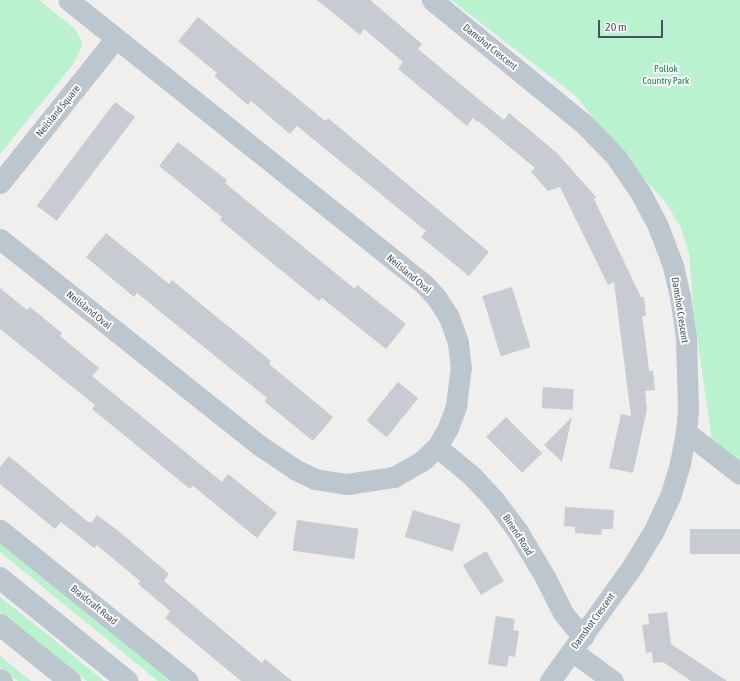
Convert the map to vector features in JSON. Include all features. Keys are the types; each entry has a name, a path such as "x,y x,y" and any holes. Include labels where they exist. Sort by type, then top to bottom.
{"street":[{"name":"Neilsland Oval","path":"0,239 259,445 296,470 315,479 347,484 394,477 423,460 437,447 447,430 456,406 461,368 458,342 450,317 436,297 424,284 68,0"},
{"name":"Damshot Crescent","path":"432,0 593,132 616,157 640,192 658,226 673,266 680,296 686,337 688,383 686,432 680,464 670,496 653,532 634,564 550,681"},
{"name":"Neilsland Square","path":"0,183 115,39"},
{"path":"686,432 740,474"},
{"name":"Binend Road","path":"437,447 472,476 495,501 518,532 545,577 563,614 575,628 578,643 602,677"},
{"name":"Braidcraft Road","path":"0,530 188,681"},
{"path":"0,578 127,681"},
{"path":"0,625 70,681"}],"green space":[{"path":"0,0 39,0 75,29 82,42 81,49 74,63 0,154"},
{"name":"Pollok Country Park","path":"451,0 740,0 740,464 712,442 694,314 689,253 680,226 664,200 620,153 577,97"},
{"path":"0,540 174,681 158,681 0,552"},
{"path":"0,597 104,681 87,681 0,612"},
{"path":"0,656 31,681 18,681 0,667"}],"building":[{"path":"317,0 370,0 422,44 418,49 504,120 509,113 557,153 596,197 594,199 641,297 644,297 646,316 642,316 649,371 653,371 655,390 645,391 647,409 633,473 609,468 621,414 631,416 614,282 608,285 560,187 548,191 531,172 535,168 478,121 477,122 473,118 467,126 398,69 403,62 364,29 360,35"},
{"path":"198,17 325,121 328,118 489,252 469,276 421,237 426,231 297,126 290,134 251,101 248,105 214,76 217,73 178,41"},
{"path":"115,102 135,117 57,221 37,206"},
{"path":"178,142 227,180 225,183 355,289 357,285 406,324 386,349 322,298 319,301 220,220 222,217 159,166"},
{"path":"106,233 169,284 172,280 271,361 269,364 333,417 313,441 265,402 267,398 137,293 134,297 86,257"},
{"path":"512,287 530,347 501,356 482,296"},
{"path":"0,288 27,310 30,307 62,333 60,336 99,368 92,376 222,482 228,474 277,513 257,538 193,486 190,489 92,409 95,405 0,329"},
{"path":"398,382 418,398 387,437 367,421"},
{"path":"543,387 574,389 572,410 542,408"},
{"path":"506,417 542,453 522,473 486,437"},
{"path":"572,417 562,462 544,445"},
{"path":"9,456 88,522 92,522 97,515 121,533 169,574 164,581 262,663 265,659 292,681 241,681 165,618 170,611 138,584 140,581 97,545 94,548 61,522 55,529 0,484 0,467"},
{"path":"565,507 614,510 613,529 602,529 601,535 575,533 575,527 564,526"},
{"path":"413,510 461,525 453,551 405,537"},
{"path":"297,520 358,529 354,559 293,551"},
{"path":"690,529 740,529 740,554 690,554"},
{"path":"486,551 504,581 481,595 463,565"},
{"path":"667,612 671,644 727,681 691,681 663,662 653,663 652,652 646,653 642,625 649,624 648,614"},
{"path":"496,616 515,619 513,630 519,631 515,657 509,656 507,667 488,664"}]}
